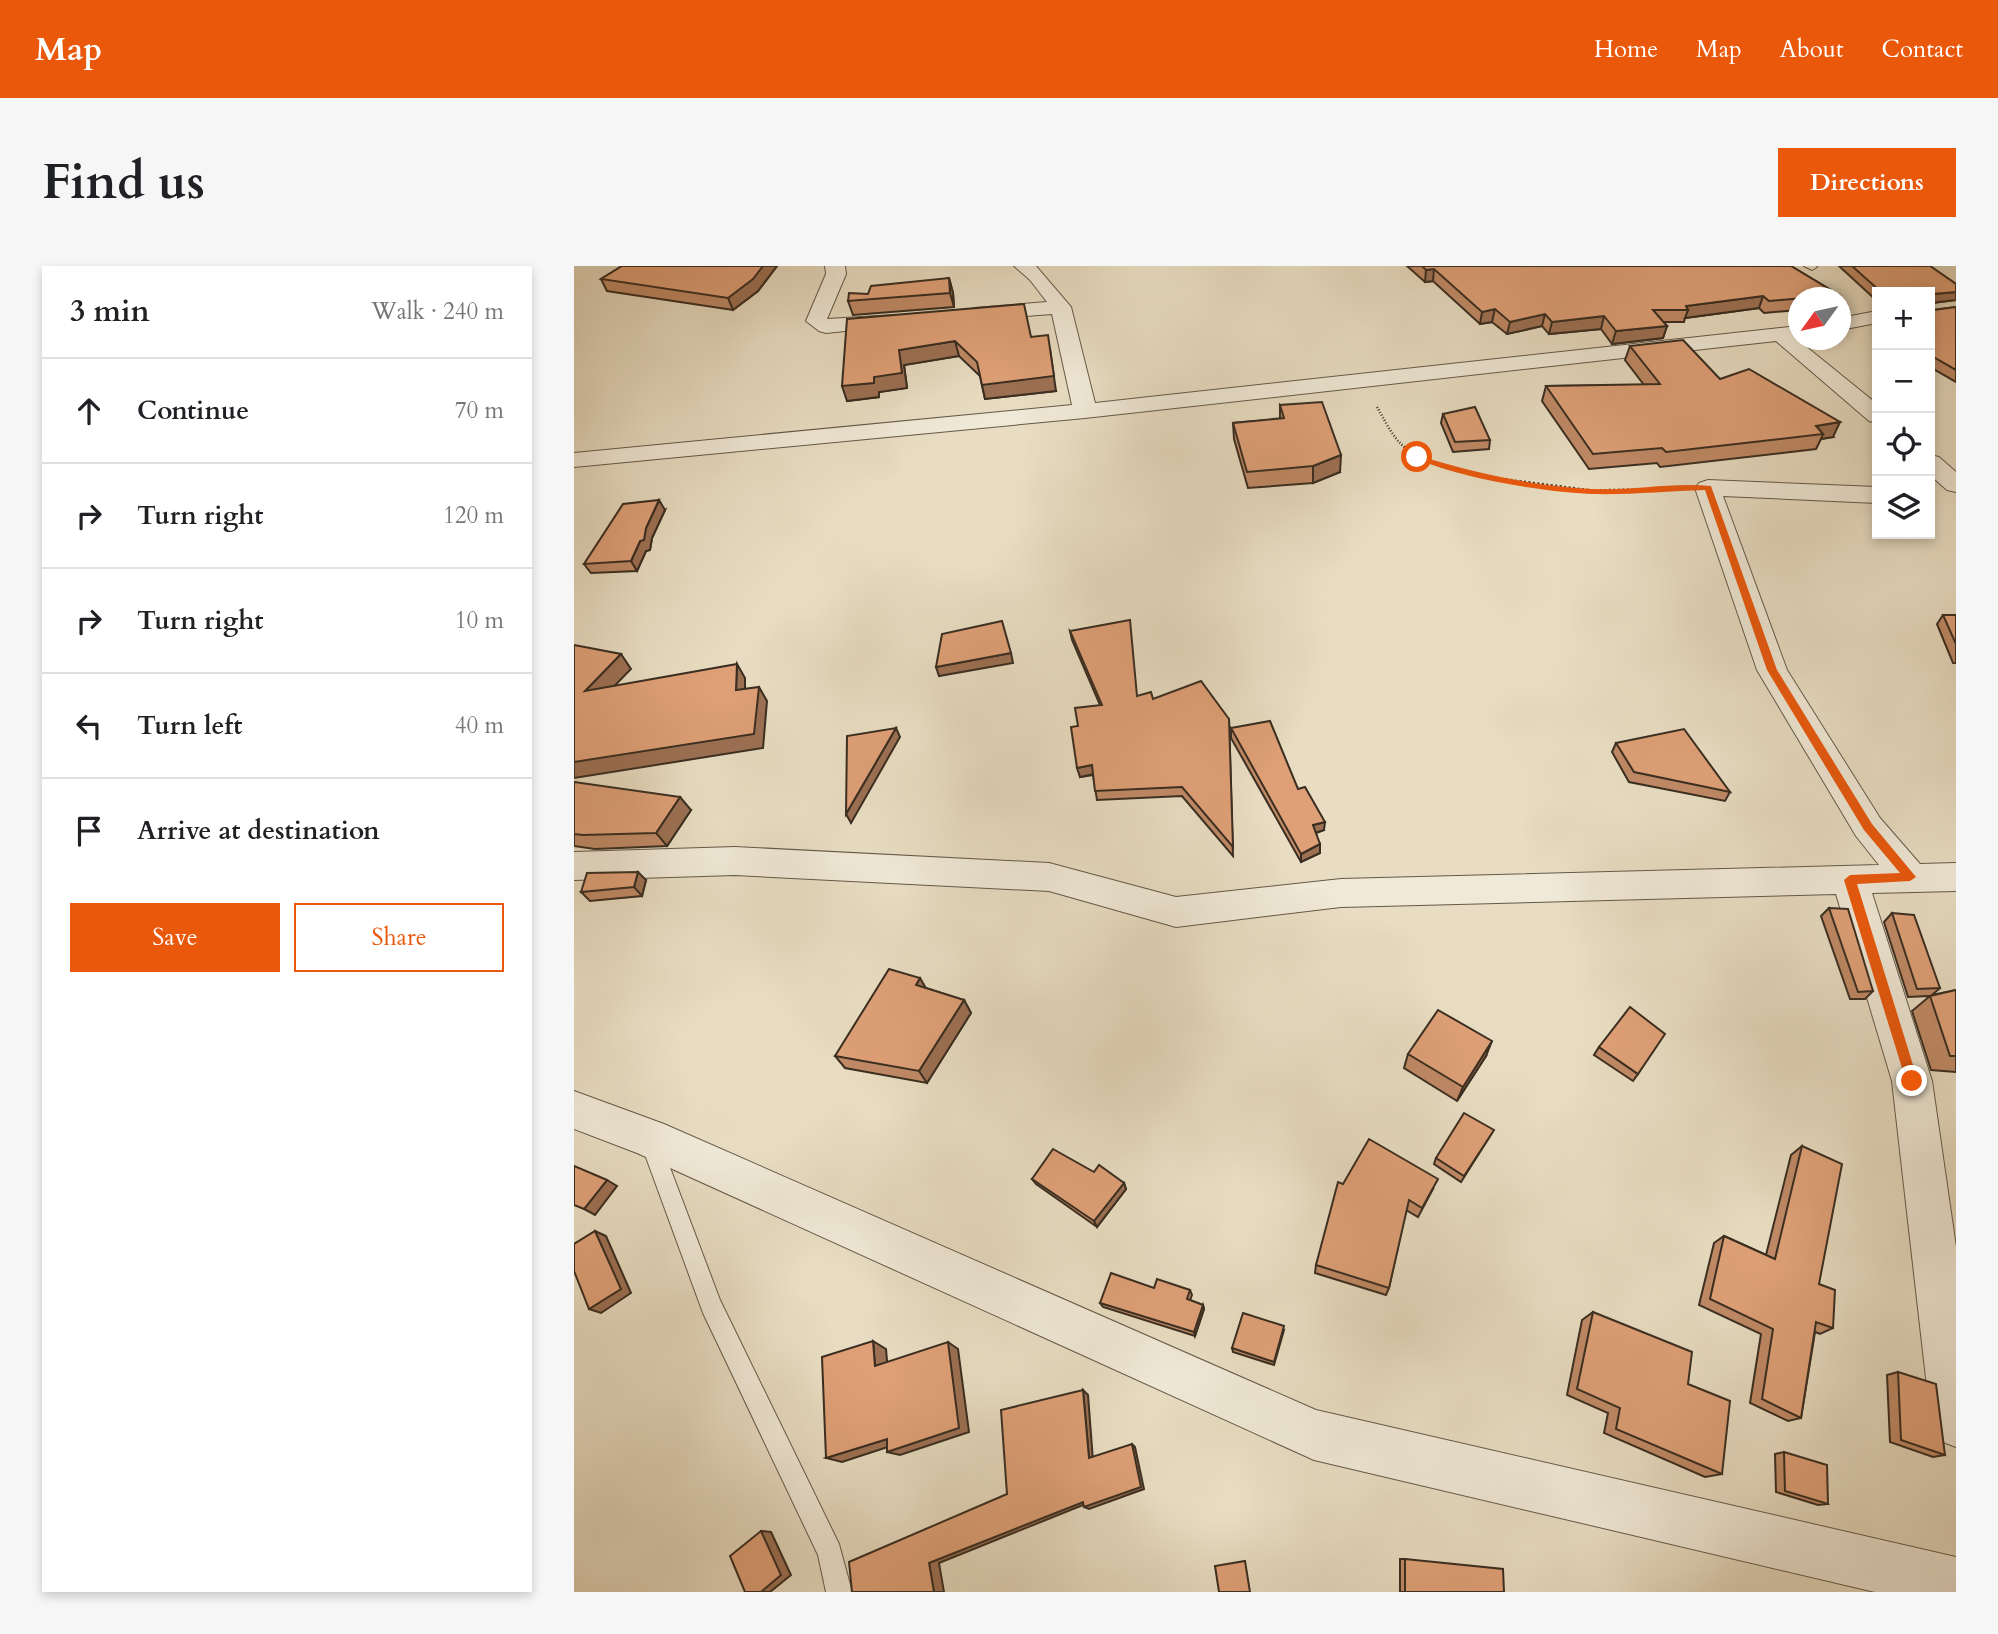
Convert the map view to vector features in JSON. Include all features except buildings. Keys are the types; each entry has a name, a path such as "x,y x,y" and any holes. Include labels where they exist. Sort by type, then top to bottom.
{"street":[{"path":"835,266 836,274 816,321 819,324 826,327 922,319"},
{"path":"1024,266 1037,276 1061,307 1084,411"},
{"path":"949,317 1061,307"},
{"path":"1851,322 1872,318"},
{"path":"574,460 1084,411 1788,333"},
{"path":"1808,350 1874,413"},
{"path":"1935,466 1956,485"},
{"path":"1872,495 1708,488 1772,670 1868,827 1910,877"},
{"path":"1935,497 1956,498"},
{"path":"574,866 736,860 1049,877 1176,912 1341,893 1956,877"},
{"path":"1850,880 1912,1081 1956,1422"},
{"path":"574,1110 649,1138 1314,1435 1956,1584"}],"lane":[{"path":"649,1138 712,1305 830,1553 838,1592"}],"path":[{"path":"1361,381 1399,442 1417,457 1438,465 1519,482 1592,491 1708,488"}],"route":[{"path":"1417,457 1438,465 1519,482 1592,491 1708,488 1772,670 1868,827 1910,877 1850,880 1912,1081"}]}
